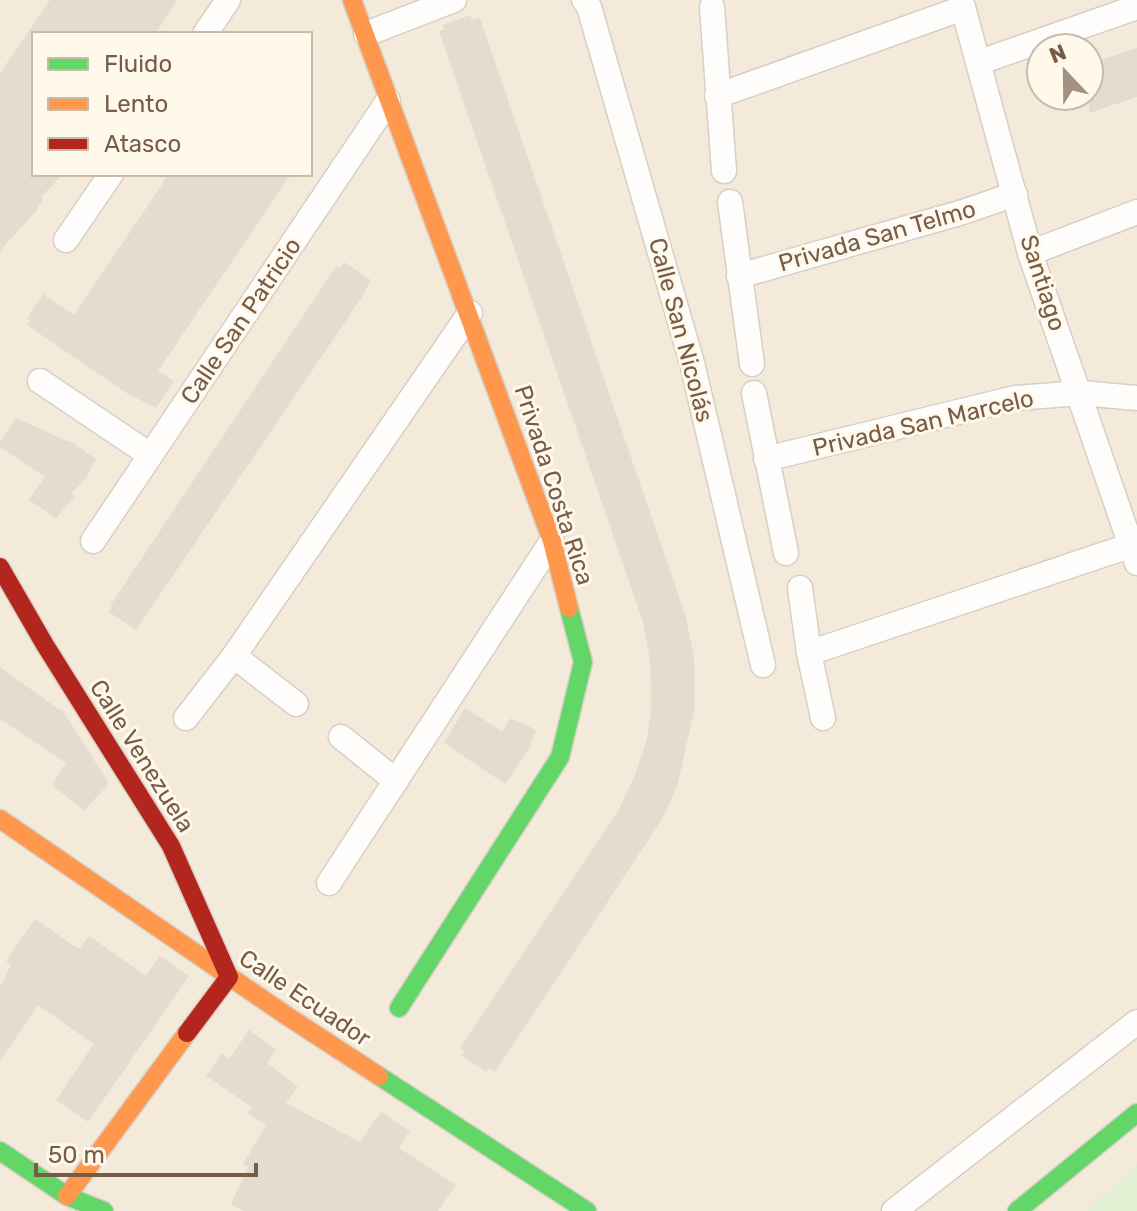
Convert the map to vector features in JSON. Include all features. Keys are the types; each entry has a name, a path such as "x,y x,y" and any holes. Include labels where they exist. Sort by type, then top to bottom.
{"street":[{"path":"206,32 228,0"},
{"name":"Privada Costa Rica","path":"352,0 552,541 583,662 560,757 399,1008"},
{"path":"366,34 454,0"},
{"name":"Calle San Nicolás","path":"584,0 589,7 692,363 763,665"},
{"path":"717,96 962,4"},
{"name":"Santiago","path":"962,4 1030,253 1081,393 1134,554"},
{"path":"712,7 724,171"},
{"path":"980,62 1137,7"},
{"name":"Calle San Patricio","path":"93,541 388,101"},
{"path":"66,240 110,176"},
{"name":"Privada San Telmo","path":"739,276 963,212 1015,194"},
{"path":"730,202 752,364"},
{"path":"1030,253 1137,212"},
{"path":"186,718 234,656 470,313"},
{"path":"40,381 150,455"},
{"path":"754,393 786,553"},
{"name":"Privada San Marcelo","path":"766,459 1015,398 1081,393 1137,398"},
{"path":"329,883 552,541"},
{"path":"809,653 1134,554"},
{"name":"Calle Venezuela","path":"0,567 171,846 229,977"},
{"path":"800,588 809,653 823,718"},
{"path":"234,656 296,704"},
{"path":"341,737 396,781"},
{"name":"Calle Ecuador","path":"0,819 229,977 587,1211"},
{"path":"67,1196 229,977"},
{"path":"894,1211 1137,1022"},
{"path":"1017,1211 1137,1113"},
{"path":"0,1151 67,1196 104,1211"}],"shaded area":[{"path":"0,0 1137,0 1137,1211 0,1211"}],"green space":[{"path":"1137,1164 1137,1211 1086,1211"}],"building":[{"path":"50,0 177,0 156,32 32,32 32,176 61,176 41,197 43,199 35,212 0,251 0,73"},
{"path":"471,15 472,20 480,18 686,617 694,657 695,708 677,787 661,821 495,1072 489,1068 486,1072 461,1055 464,1051 460,1048 618,811 647,739 651,684 643,622 439,31 444,30 442,25"},
{"path":"1137,48 1137,97 1105,108 1105,59"},
{"path":"168,176 290,176 158,371 174,381 156,408 128,394 27,325 30,321 27,318 43,294 74,315"},
{"path":"344,262 371,280 362,297 136,630 109,612 110,606 337,265 340,268"},
{"path":"16,418 70,441 96,459 86,478 71,494 75,496 56,518 29,500 45,477 0,447 0,442"},
{"path":"0,667 62,709 109,784 84,810 52,785 66,763 0,719"},
{"path":"465,708 502,731 511,718 536,730 529,749 505,784 444,743"},
{"path":"35,919 79,949 89,936 146,976 160,956 189,976 88,1122 56,1100 94,1044 38,1005 0,1061 0,987 11,965 6,961"},
{"path":"249,1030 276,1049 267,1063 298,1087 286,1103 360,1142 381,1112 410,1131 399,1148 456,1185 438,1211 244,1211 231,1204 248,1167 243,1164 266,1125 248,1113 252,1107 206,1076 222,1053 229,1059"}],"traffic: fast":[{"path":"399,1008 560,757 583,662 569,608"},
{"path":"379,1076 587,1211"},
{"path":"1017,1211 1137,1113"},
{"path":"0,1151 67,1196 104,1211"}],"traffic: slow":[{"path":"352,0 552,541 569,608"},
{"path":"0,819 379,1076"},
{"path":"67,1196 187,1033"}],"traffic: jam":[{"path":"0,567 171,846 229,977 187,1033"}]}
